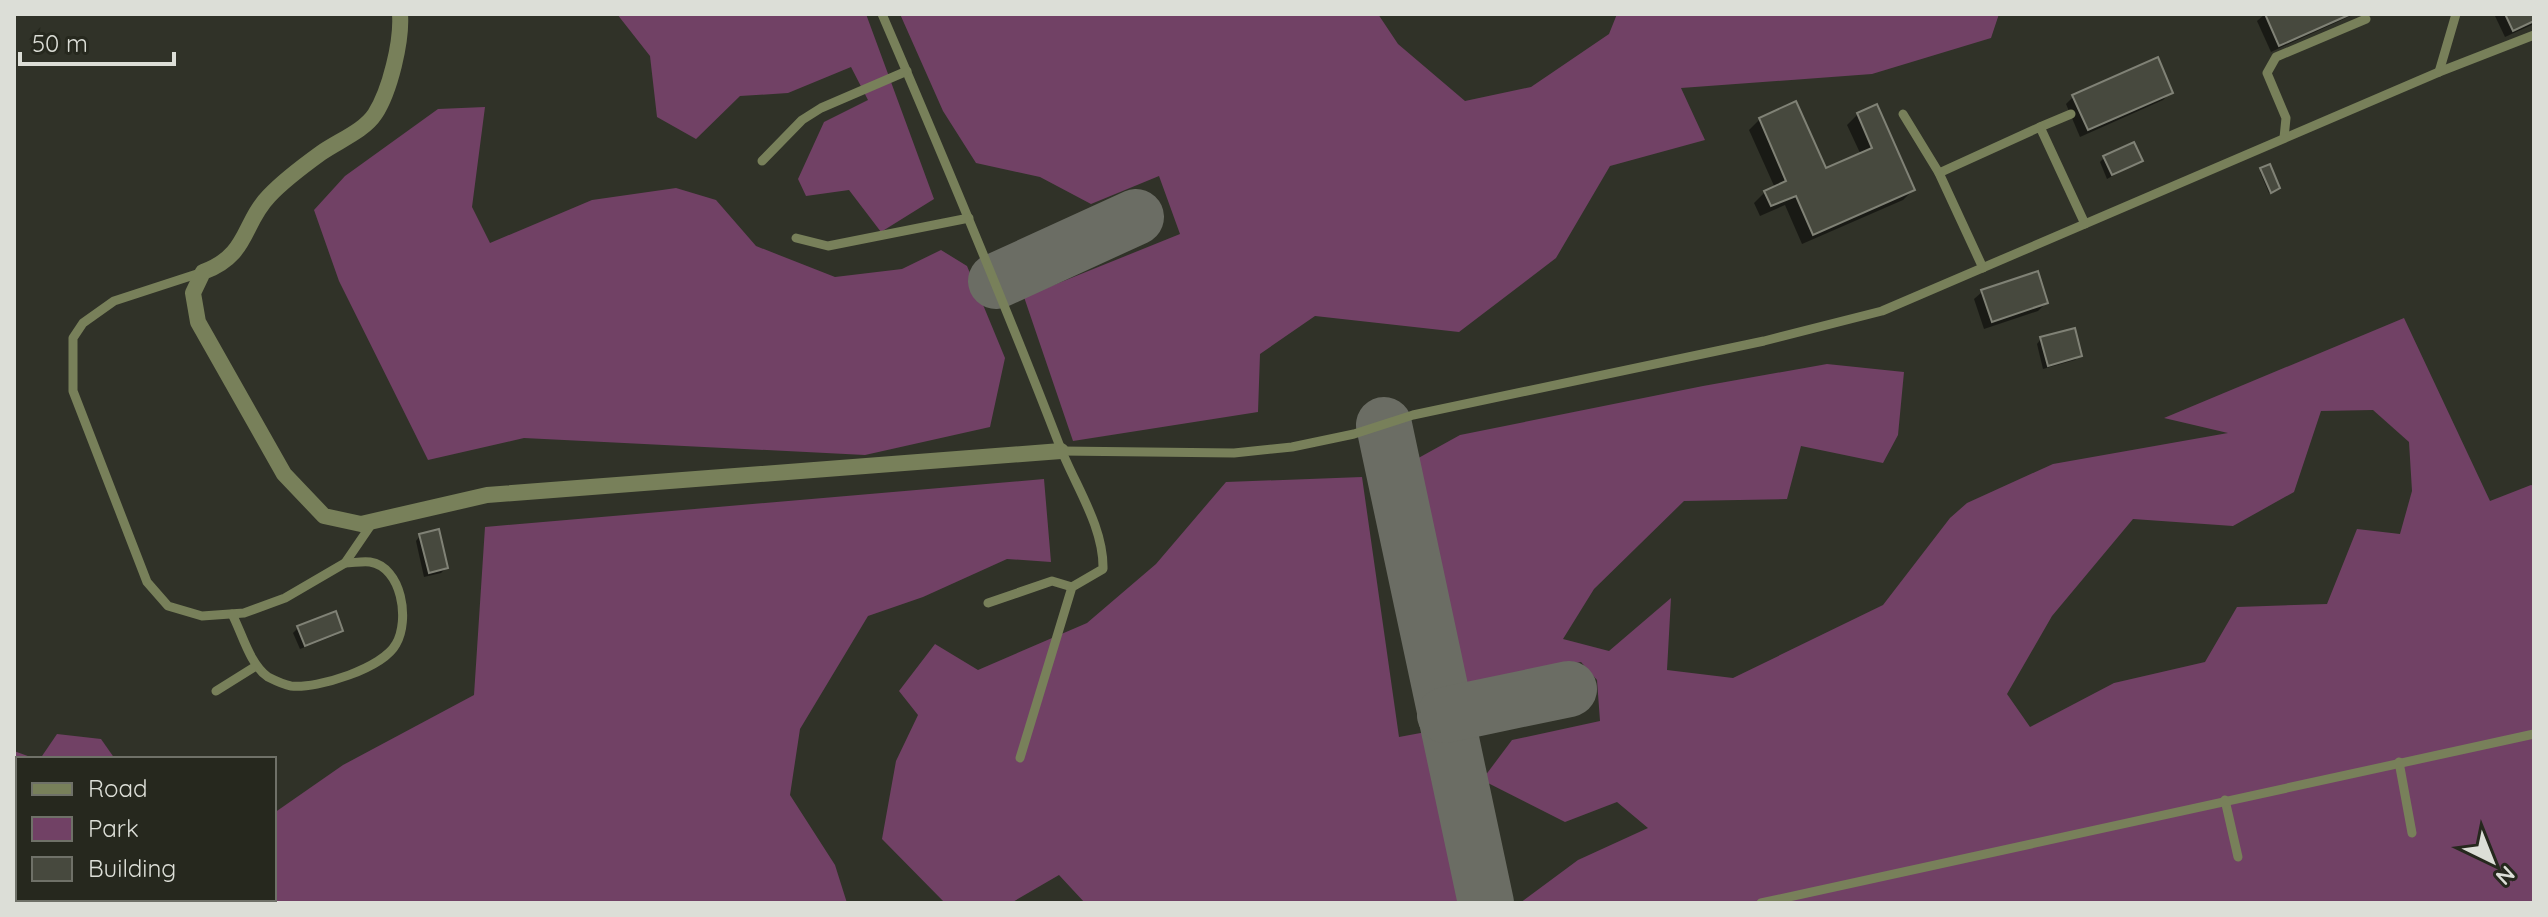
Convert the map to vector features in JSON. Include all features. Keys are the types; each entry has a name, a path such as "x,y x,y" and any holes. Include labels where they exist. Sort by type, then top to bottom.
{"street":[{"path":"400,14 397,51 383,98 374,116 267,197 241,245 219,266 203,272 193,293 198,322 284,474 324,516 361,524 487,495 1061,451"}],"lane":[{"path":"882,14 1103,548 1103,569 1072,587 1020,758"},
{"path":"2439,72 2456,14"},
{"path":"2284,138 2286,118 2267,73 2276,57 2366,19"},
{"path":"1061,451 1234,453 1292,447 1354,434 1413,415 1749,345 1882,311 2439,72 2534,35"},
{"path":"762,161 802,120 821,108 907,71"},
{"path":"1903,114 1939,173 1983,268"},
{"path":"1939,173 2071,114"},
{"path":"2040,127 2085,224"},
{"path":"796,238 828,246 969,218"},
{"path":"203,272 114,301 83,323 73,338 73,391 147,582 168,606 202,616 244,613 285,598 345,563 373,521"},
{"path":"232,614 256,666 268,677 291,686 332,681 368,667 395,647 404,606 399,589 387,571 371,562 345,563"},
{"path":"988,603 1052,581 1072,587"},
{"path":"216,691 256,666"},
{"path":"1761,903 2534,734"},
{"path":"2399,762 2412,833"},
{"path":"2225,800 2238,857"}],"green space":[{"path":"617,14 866,14 934,199 881,232 849,190 806,196 798,179 824,122 868,100 851,67 788,93 740,96 696,139 657,117 650,56"},
{"path":"900,14 1378,14 1398,44 1465,101 1531,87 1609,34 1617,14 1999,14 1991,38 1872,74 1681,88 1705,140 1610,166 1556,258 1459,332 1315,316 1260,354 1258,412 1073,441 1024,297 1180,234 1159,176 1091,204 1040,177 976,163 943,111"},
{"path":"485,107 472,207 490,243 592,200 676,188 716,200 756,246 835,277 902,269 941,250 967,266 1005,358 990,427 865,455 524,438 428,460 339,281 314,210 345,176 438,109"},
{"path":"2404,318 2490,501 2534,486 2534,903 1520,903 1578,860 1648,828 1617,802 1565,822 1482,780 1512,740 1600,721 1597,680 1581,662 1546,669 1508,692 1469,693 1462,662 1446,654 1409,517 1413,461 1460,435 1703,386 1827,364 1904,372 1898,435 1883,463 1801,446 1787,499 1684,501 1594,589 1563,639 1609,651 1671,598 1667,670 1733,678 1883,605 1950,518 1967,503 2053,464 2228,433 2164,418","holes":["2373,410 2409,442 2412,491 2400,534 2357,529 2327,604 2237,607 2205,662 2114,683 2030,727 2007,694 2052,616 2133,519 2233,526 2294,492 2321,411"]},
{"path":"1362,477 1399,737 1426,732 1464,903 1085,903 1059,875 1011,903 945,903 882,839 896,761 918,715 899,691 935,644 978,670 1087,623 1156,564 1226,482"},
{"path":"1044,479 1051,562 1007,559 923,597 868,616 800,729 790,795 835,865 847,903 14,903 14,751 30,757 16,757 16,901 276,901 276,812 343,765 474,695 485,527"},
{"path":"57,734 101,739 114,757 41,757"}],"building":[{"path":"2265,14 2351,14 2279,46"},
{"path":"2505,14 2534,14 2534,21 2513,31"},
{"path":"2158,57 2173,93 2088,130 2072,95"},
{"path":"1796,101 1826,168 1872,148 1857,113 1877,104 1915,190 1813,235 1796,196 1771,206 1764,191 1786,181 1759,118"},
{"path":"2134,142 2143,161 2112,175 2103,156"},
{"path":"2270,164 2280,188 2271,193 2260,168"},
{"path":"2038,271 2048,303 1992,322 1981,290"},
{"path":"2075,328 2082,356 2048,366 2040,337"},
{"path":"439,529 448,568 429,573 419,534"},
{"path":"336,611 343,631 305,646 297,626"}],"taxiway":[{"path":"996,281 1136,217"},
{"path":"1384,425 1486,903"},
{"path":"1445,715 1569,689"}]}
